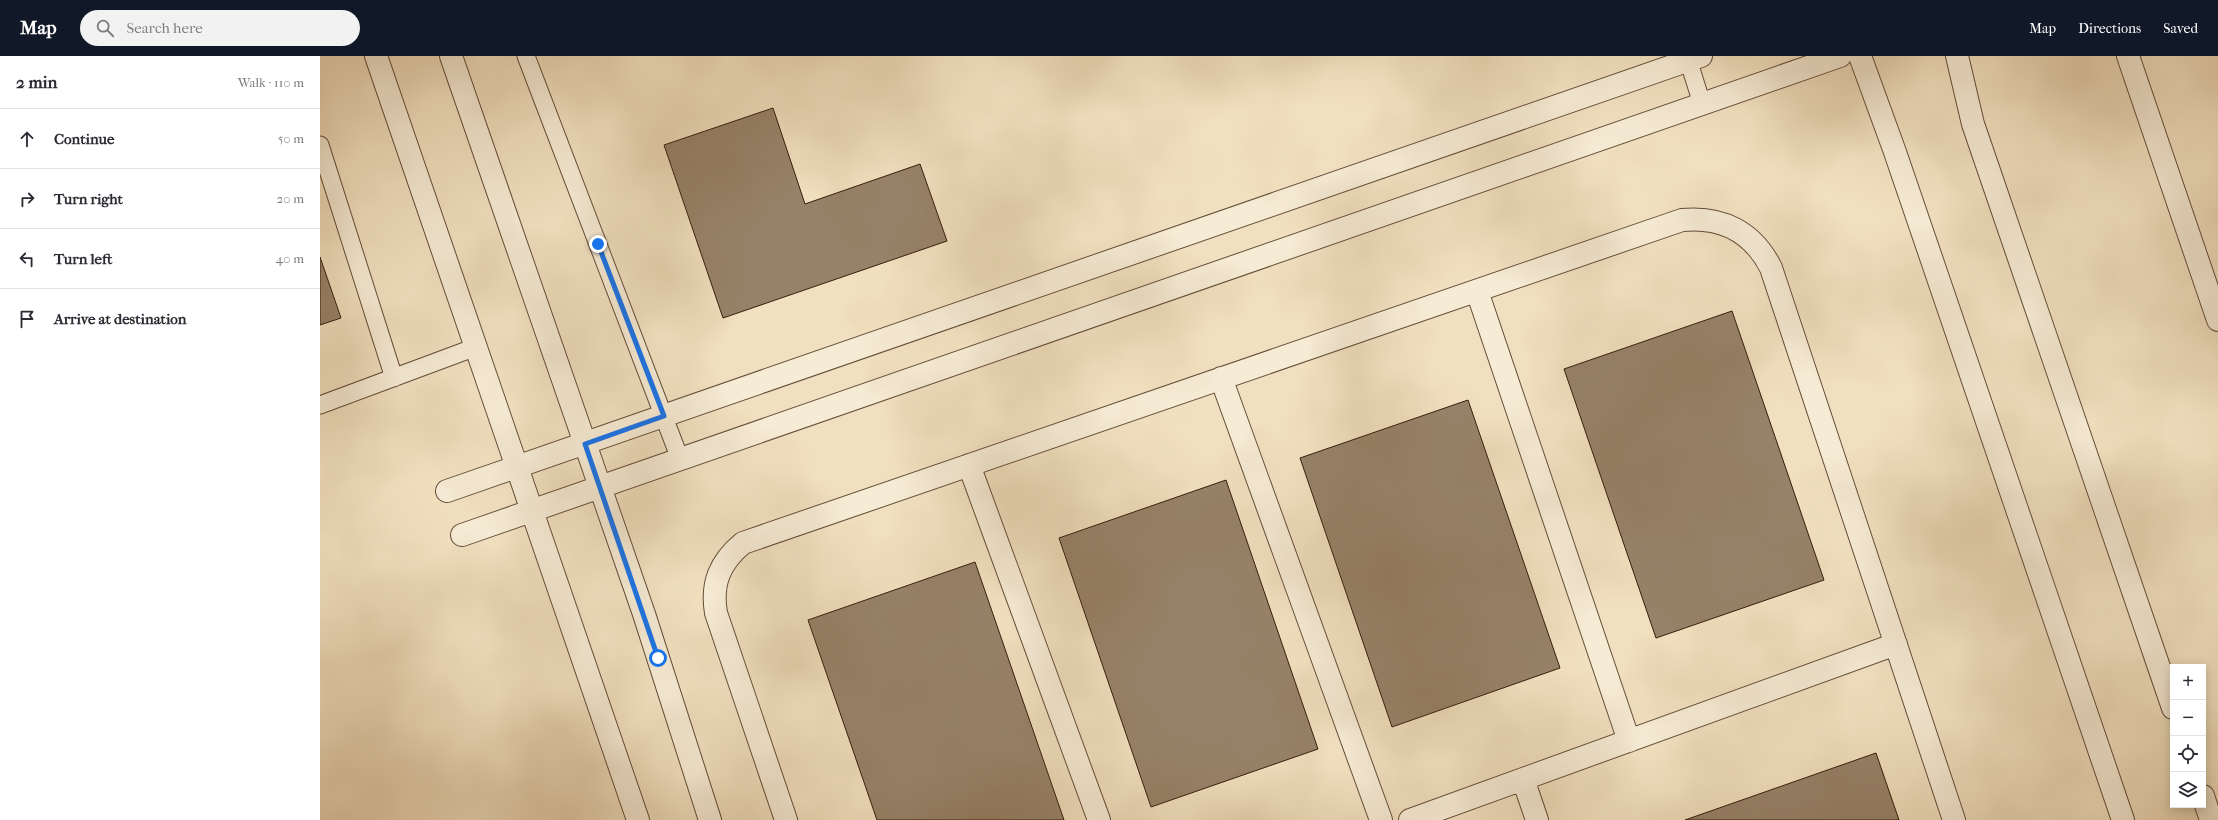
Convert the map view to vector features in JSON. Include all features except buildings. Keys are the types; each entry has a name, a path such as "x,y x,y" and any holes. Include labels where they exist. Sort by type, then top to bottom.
{"street":[{"path":"376,56 533,510 638,820"},
{"path":"451,56 644,614 710,820"},
{"path":"462,535 1840,56"},
{"path":"1860,56 1895,152 2123,820"},
{"path":"1957,56 1973,124 2170,700"},
{"path":"2128,56 2218,320"},
{"path":"447,491 1692,57"},
{"path":"786,820 716,613 713,598 715,583 721,567 731,554 743,543 1682,220 1696,218 1717,221 1736,228 1747,236 1765,256 1771,268 1954,820"},
{"path":"1477,291 1629,741"},
{"path":"1221,378 1381,820"},
{"path":"969,465 1099,820"},
{"path":"1410,820 1896,644"},
{"path":"1523,779 1537,820"},
{"path":"2206,805 2211,820"}],"lane":[{"path":"526,56 680,459"},
{"path":"1692,57 1702,104"},
{"path":"320,145 394,378"},
{"path":"320,405 476,347"}],"route":[{"path":"598,244 664,416 585,444 658,658"}]}
